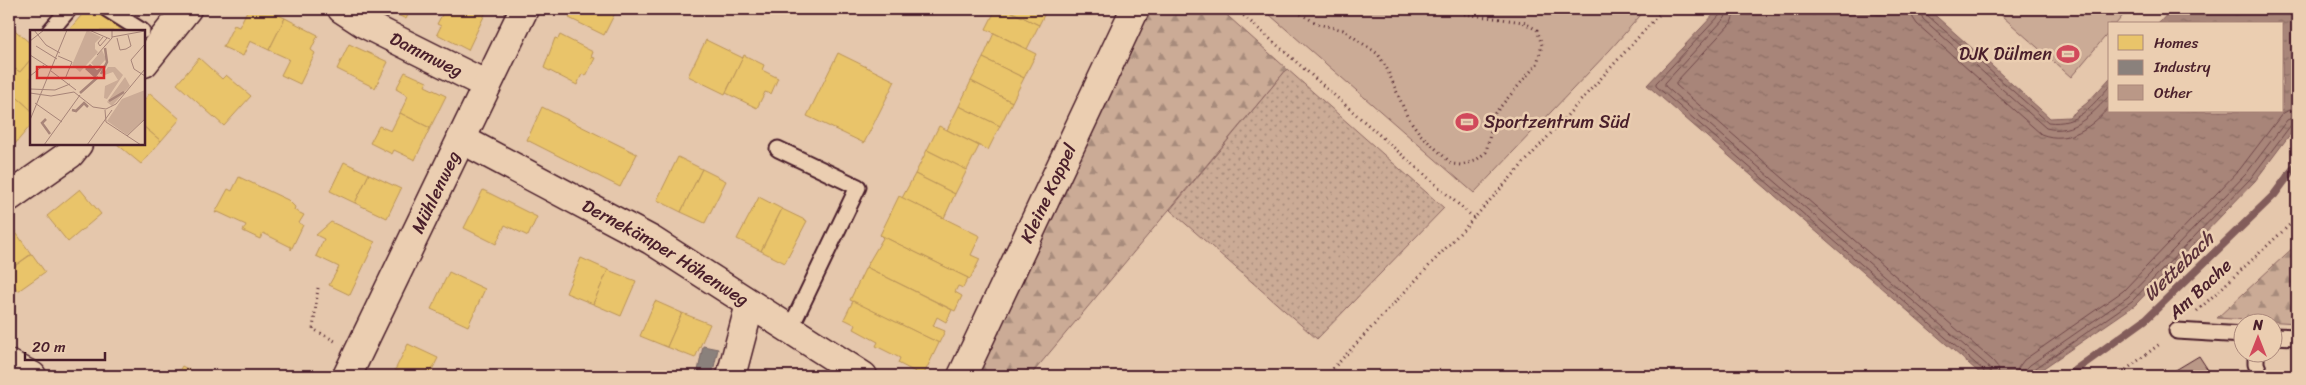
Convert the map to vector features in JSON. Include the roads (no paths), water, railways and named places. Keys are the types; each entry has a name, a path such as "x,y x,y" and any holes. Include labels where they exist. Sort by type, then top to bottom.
{"street":[{"path":"147,42 187,9"},
{"name":"Dammweg","path":"342,9 365,24 487,84"},
{"name":"Mühlenweg","path":"352,364 524,9"},
{"name":"Kleine Koppel","path":"962,376 1135,9"},
{"name":"Dernekämper Höhenweg","path":"461,139 651,240 863,376"},
{"path":"9,197 70,154 77,145"},
{"path":"731,376 750,304"},
{"path":"9,364 32,376"}],"lane":[{"path":"51,30 69,9"},
{"path":"107,9 132,30"},
{"path":"778,149 858,187 790,329"},
{"path":"2176,330 2234,333"},
{"path":"2284,336 2297,337"},
{"path":"2256,362 2261,376"}],"water":[{"path":"1719,9 1928,9 2050,118 2069,117 2087,103 2108,80 2108,112 2284,112 2284,22 2160,22 2172,9 2297,9 2297,125 2255,181 2135,305 2032,376 1983,376 1647,85"}],"waterway":[{"name":"Wettebach","path":"2067,376 2146,319 2274,195 2297,164"}],"place":[{"name":"DJK Dülmen","path":"2068,54"},
{"name":"Sportzentrum Süd","path":"1467,122"}]}
